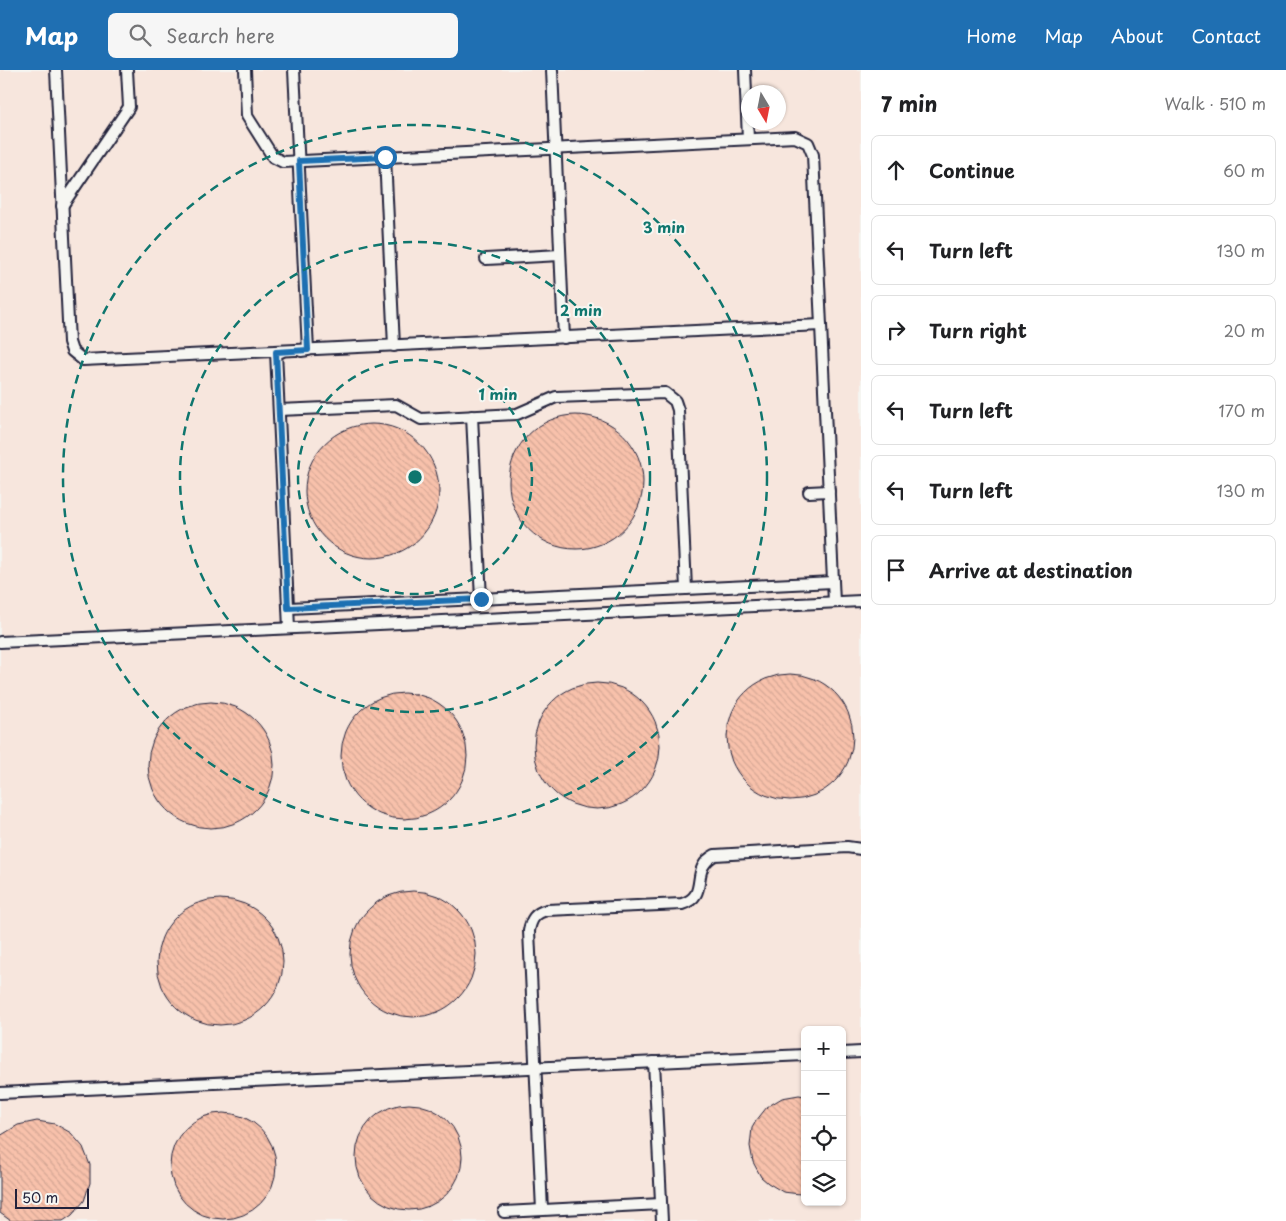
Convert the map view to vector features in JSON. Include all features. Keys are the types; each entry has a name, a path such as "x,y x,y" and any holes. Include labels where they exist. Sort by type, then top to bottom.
{"lane":[{"path":"56,70 69,342 72,351 83,360 821,325"},
{"path":"62,206 129,107 128,70"},
{"path":"245,70 247,116 273,157 283,162 795,137 804,140 812,151 834,602"},
{"path":"290,628 276,352 308,350 294,70"},
{"path":"552,70 564,338"},
{"path":"745,70 748,139"},
{"path":"385,157 394,346"},
{"path":"486,259 560,256"},
{"path":"279,410 396,405 421,419 517,414 556,397 660,392 669,395 675,401 678,410 686,589"},
{"path":"472,416 481,599"},
{"path":"809,492 829,491"},
{"path":"288,608 833,582"},
{"path":"0,642 861,601"},
{"path":"542,1210 529,931 533,917 539,912 547,910 682,904 690,902 698,890 701,867 707,859 715,855 838,848 861,849"},
{"path":"846,1053 861,1052"},
{"path":"0,1093 801,1055"},
{"path":"654,1062 662,1221"},
{"path":"504,1212 661,1204"}],"shaded area":[{"path":"0,70 861,70 861,1221 0,1221"}],"building":[{"path":"576,415 601,420 623,435 638,457 643,482 638,507 623,529 601,544 576,549 551,544 529,529 514,507 509,482 514,457 529,435 551,420"},
{"path":"372,424 397,429 419,444 434,466 439,491 434,516 419,538 397,553 372,558 347,553 325,538 310,516 305,491 310,466 325,444 347,429"},
{"path":"790,674 814,679 834,693 848,713 853,737 848,761 834,781 814,795 790,800 766,795 746,781 732,761 727,737 732,713 746,693 766,679"},
{"path":"597,683 621,688 641,702 655,722 660,746 655,770 641,790 621,804 597,809 573,804 553,790 539,770 534,746 539,722 553,702 573,688"},
{"path":"404,693 428,698 448,712 462,732 467,756 462,780 448,800 428,814 404,819 380,814 360,800 346,780 341,756 346,732 360,712 380,698"},
{"path":"211,702 235,707 255,721 269,741 274,765 269,789 255,809 235,823 211,828 187,823 167,809 153,789 148,765 153,741 167,721 187,707"},
{"path":"413,891 437,896 457,910 471,930 476,954 471,978 457,998 437,1012 413,1017 389,1012 369,998 355,978 350,954 355,930 369,910 389,896"},
{"path":"220,899 244,904 264,918 278,938 283,962 278,986 264,1006 244,1020 220,1025 196,1020 176,1006 162,986 157,962 162,938 176,918 196,904"},
{"path":"801,1095 801,1194 783,1192 768,1183 761,1177 753,1162 750,1146 752,1128 767,1107 782,1098"},
{"path":"409,1104 429,1108 447,1119 458,1137 462,1157 458,1177 447,1195 429,1206 409,1210 389,1206 371,1195 360,1177 356,1157 360,1137 371,1119 389,1108"},
{"path":"223,1113 243,1117 261,1128 272,1146 276,1166 272,1186 261,1204 243,1215 223,1219 203,1215 185,1204 174,1186 170,1166 174,1146 185,1128 203,1117"},
{"path":"37,1121 55,1124 71,1133 83,1147 90,1165 90,1183 84,1201 72,1215 63,1221 11,1221 0,1213 0,1136 18,1125"}],"route":[{"path":"385,157 299,161 308,350 276,352 288,608 481,599"}]}
